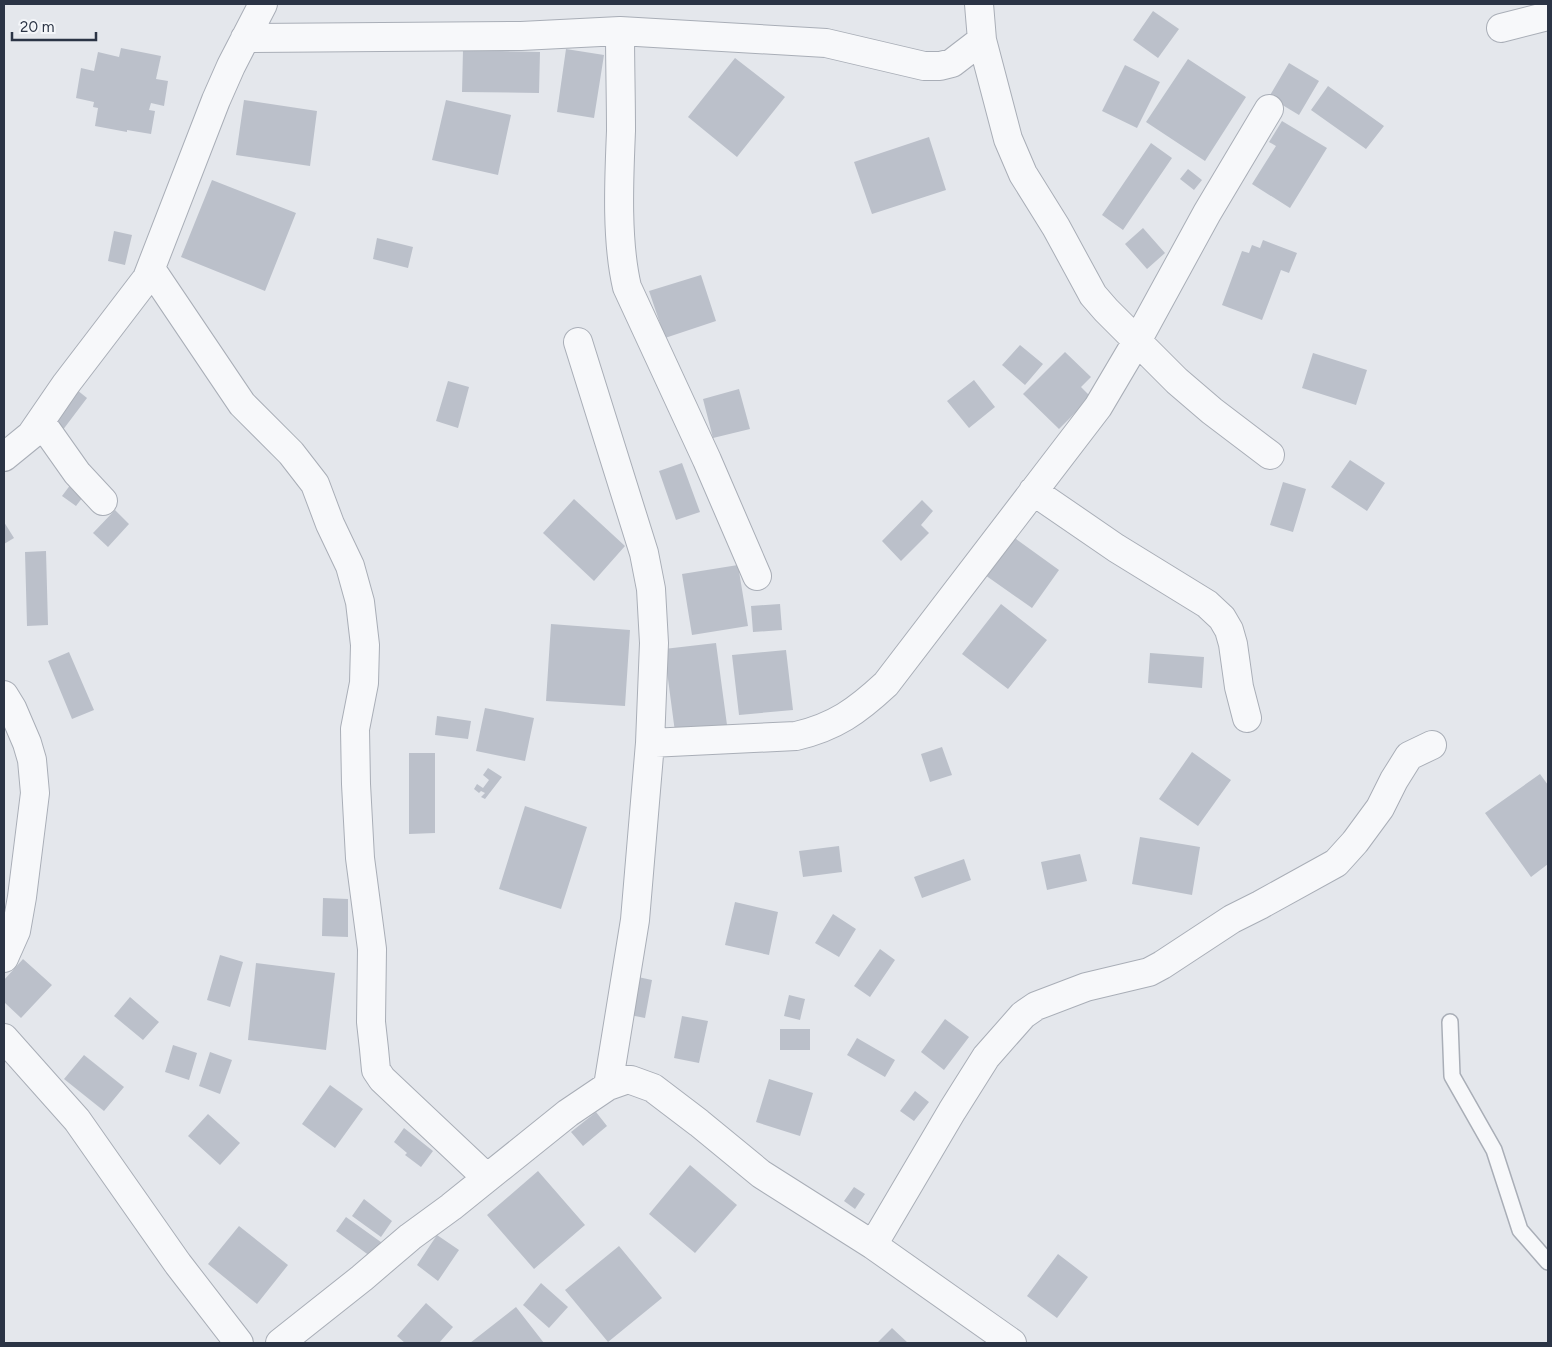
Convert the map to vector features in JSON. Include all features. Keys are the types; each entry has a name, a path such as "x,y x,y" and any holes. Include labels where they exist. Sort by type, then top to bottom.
{"street":[{"path":"4,457 31,435 66,384 139,289 151,269 216,100 263,4"},
{"path":"980,4 982,40 1008,139 1023,174 1056,227 1093,295 1177,381 1212,411 1270,455"},
{"path":"1500,28 1548,16"},
{"path":"245,38 521,36 620,31 826,43 924,66 940,66 952,63 982,40"},
{"path":"620,31 621,116 619,189 623,269 627,287 707,460 757,576"},
{"path":"650,743 796,736 812,732 844,718 872,697 896,673 1098,407 1137,341 1207,213 1269,109"},
{"path":"151,269 242,404 291,453 315,484 330,524 350,566 360,602 365,645 364,683 356,728 356,784 360,858 372,948 371,1022 376,1070 382,1079 487,1178"},
{"path":"578,342 644,553 651,589 654,642 650,743 635,920 608,1086"},
{"path":"41,422 77,473 103,501"},
{"path":"1033,491 1116,548 1207,604 1222,618 1234,644 1239,687 1248,718"},
{"path":"4,695 12,708 32,760 35,793 16,932 4,958"},
{"path":"873,1245 986,1057 1023,1014 1036,1006 1086,987 1149,972 1232,919 1336,863 1380,808 1409,756 1432,745"},
{"path":"4,1038 78,1120 178,1264 239,1343"},
{"path":"280,1343 410,1237 568,1113 608,1086 624,1080 631,1080 653,1088 761,1174 873,1245 1012,1343"}],"lane":[{"path":"1450,1022 1452,1076 1494,1150 1520,1230 1548,1262"}],"building":[{"path":"1153,11 1179,29 1158,58 1133,40"},
{"path":"121,48 161,56 156,79 168,81 164,106 151,103 149,110 155,111 151,134 95,126 98,108 93,107 94,102 76,98 81,68 94,71 98,52 119,57"},
{"path":"566,49 604,55 594,118 557,112"},
{"path":"463,50 540,52 539,93 462,92"},
{"path":"735,58 785,97 737,157 688,117"},
{"path":"1188,59 1246,97 1205,161 1146,122"},
{"path":"1289,63 1319,81 1299,115 1269,97"},
{"path":"1125,65 1160,82 1137,128 1102,111"},
{"path":"1328,86 1384,126 1366,149 1311,110"},
{"path":"244,100 317,111 310,166 236,155"},
{"path":"446,100 511,115 498,175 432,160"},
{"path":"1282,121 1327,148 1290,208 1252,184 1276,146 1269,142"},
{"path":"929,137 946,190 872,214 854,162"},
{"path":"1151,143 1172,158 1123,230 1102,215"},
{"path":"1188,169 1202,180 1194,190 1180,179"},
{"path":"212,180 296,213 265,291 181,257"},
{"path":"1143,228 1165,253 1147,269 1125,244"},
{"path":"114,231 132,235 125,265 108,261"},
{"path":"377,238 413,247 408,268 373,259"},
{"path":"1263,240 1297,253 1289,273 1281,270 1262,320 1222,305 1242,251 1249,253 1252,245 1260,248"},
{"path":"701,275 716,321 665,338 649,291"},
{"path":"1020,345 1043,364 1025,385 1002,365"},
{"path":"1065,352 1091,377 1081,387 1091,397 1059,429 1023,394"},
{"path":"1313,353 1367,370 1356,405 1302,388"},
{"path":"974,380 995,407 969,428 947,401"},
{"path":"448,381 469,387 458,428 436,421"},
{"path":"739,389 750,429 713,438 703,399"},
{"path":"77,390 87,398 59,435 48,427"},
{"path":"1350,460 1385,483 1367,511 1331,487"},
{"path":"682,463 700,512 676,520 659,471"},
{"path":"74,480 89,489 76,506 62,496"},
{"path":"1283,482 1306,489 1293,532 1270,525"},
{"path":"574,499 625,546 594,581 543,533"},
{"path":"922,500 933,511 921,525 929,533 901,561 882,541"},
{"path":"115,510 129,524 108,547 93,533"},
{"path":"4,522 14,538 4,544"},
{"path":"1012,536 1059,570 1032,608 985,575"},
{"path":"46,551 48,625 27,626 25,552"},
{"path":"738,565 748,626 692,635 682,574"},
{"path":"780,604 782,630 753,632 751,606"},
{"path":"1001,604 1047,640 1008,689 962,654"},
{"path":"551,624 630,630 625,706 546,701"},
{"path":"716,643 727,725 675,732 664,649"},
{"path":"786,650 793,710 739,715 732,655"},
{"path":"69,652 94,710 72,719 48,661"},
{"path":"1150,653 1204,657 1202,688 1148,683"},
{"path":"485,708 534,718 525,761 476,751"},
{"path":"437,716 471,721 468,739 435,735"},
{"path":"942,747 952,775 930,782 921,754"},
{"path":"1192,752 1231,780 1198,826 1159,799"},
{"path":"409,753 435,753 435,833 409,834"},
{"path":"488,768 502,777 485,799 481,797 485,793 481,791 479,793 474,789 477,784 483,788 489,780 483,775"},
{"path":"1540,774 1548,785 1548,864 1531,877 1485,813"},
{"path":"525,806 587,827 561,909 499,889"},
{"path":"1140,837 1200,847 1192,895 1132,884"},
{"path":"839,846 842,872 803,877 799,851"},
{"path":"1080,854 1087,881 1047,890 1041,862"},
{"path":"964,859 971,880 922,898 914,877"},
{"path":"323,898 348,899 348,937 322,936"},
{"path":"735,902 778,912 769,955 725,945"},
{"path":"833,914 856,929 839,957 815,943"},
{"path":"880,949 895,960 870,997 854,986"},
{"path":"220,955 243,962 230,1007 207,1000"},
{"path":"23,959 52,985 21,1018 4,1002 4,980"},
{"path":"256,963 335,973 326,1050 248,1040"},
{"path":"638,977 652,980 645,1018 630,1015"},
{"path":"789,995 805,999 800,1020 784,1016"},
{"path":"130,997 159,1022 143,1040 114,1016"},
{"path":"682,1016 708,1021 699,1063 674,1058"},
{"path":"945,1019 969,1037 944,1070 921,1052"},
{"path":"780,1029 810,1029 810,1050 780,1050"},
{"path":"857,1038 895,1060 885,1077 847,1055"},
{"path":"173,1045 197,1053 189,1080 165,1072"},
{"path":"210,1052 232,1060 220,1094 199,1086"},
{"path":"84,1055 124,1087 104,1111 64,1079"},
{"path":"769,1079 813,1093 800,1136 756,1122"},
{"path":"330,1085 363,1109 335,1148 302,1124"},
{"path":"915,1091 929,1102 914,1121 900,1111"},
{"path":"596,1112 607,1126 583,1146 571,1132"},
{"path":"208,1114 240,1143 220,1165 188,1136"},
{"path":"404,1128 433,1151 421,1167 405,1155 407,1153 394,1142"},
{"path":"690,1165 737,1205 695,1253 649,1214"},
{"path":"538,1171 585,1225 534,1269 487,1215"},
{"path":"854,1187 865,1194 855,1209 844,1201"},
{"path":"364,1199 392,1221 381,1237 352,1216"},
{"path":"346,1217 385,1245 374,1259 336,1231"},
{"path":"239,1226 288,1265 257,1304 208,1264"},
{"path":"437,1235 459,1250 438,1281 417,1265"},
{"path":"619,1246 662,1298 608,1342 565,1290"},
{"path":"1058,1254 1088,1277 1057,1318 1027,1296"},
{"path":"541,1283 568,1307 549,1328 523,1305"},
{"path":"426,1303 453,1327 439,1343 405,1343 397,1336"},
{"path":"516,1307 544,1343 470,1343"},
{"path":"892,1328 908,1343 877,1343"}]}
